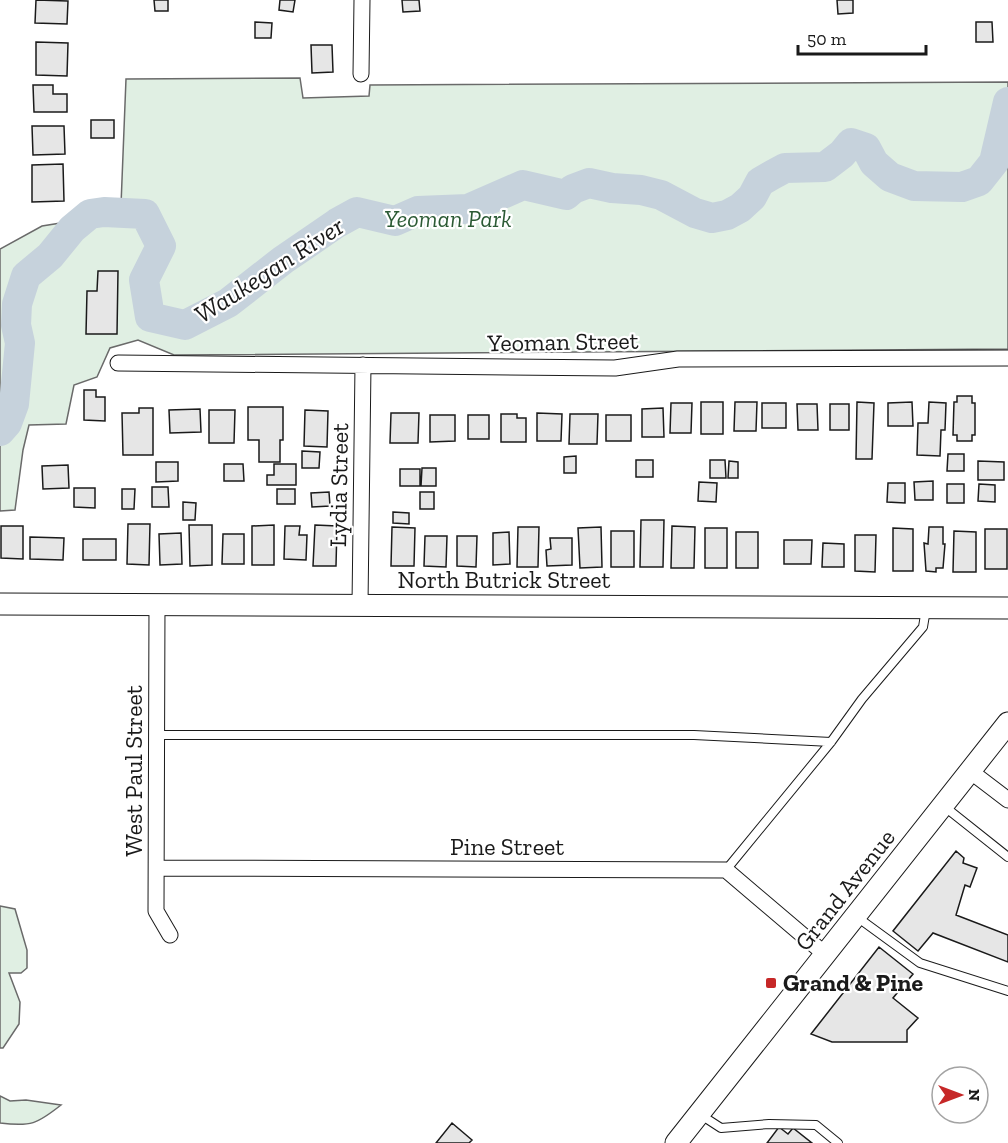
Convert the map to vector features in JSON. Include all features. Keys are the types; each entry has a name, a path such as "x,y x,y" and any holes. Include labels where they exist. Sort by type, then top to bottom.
{"street":[{"path":"362,0 362,74"},
{"name":"Yeoman Street","path":"118,363 615,369 678,359 1008,358"},
{"name":"Lydia Street","path":"360,605 363,365"},
{"name":"North Butrick Street","path":"0,604 1008,608"},
{"name":"West Paul Street","path":"157,604 156,911 170,935"},
{"name":"Grand Avenue","path":"676,1143 1006,728"},
{"path":"970,771 1008,800"},
{"name":"Pine Street","path":"156,868 726,870"},
{"path":"726,870 826,955"}],"lane":[{"path":"726,870 831,742 862,699 923,627 926,608"},
{"path":"156,735 694,735 831,742"},
{"path":"944,806 1008,857"},
{"path":"856,916 920,963 1008,991"},
{"path":"700,1114 721,1128 769,1124 816,1125 838,1143"}],"green space":[{"name":"Yeoman Park","path":"300,78 303,98 369,96 370,85 1008,82 1008,349 174,355 138,340 110,348 97,377 74,385 66,424 29,425 23,450 15,510 0,511 0,249 42,226 73,221 83,212 121,205 126,79"},
{"path":"0,906 15,909 27,950 27,968 21,973 9,973 20,1002 19,1024 3,1048 0,1048"},
{"path":"0,1096 10,1101 26,1100 61,1105 33,1123 19,1125 0,1123"}],"building":[{"path":"36,0 68,1 67,24 35,23"},
{"path":"154,0 168,0 168,11 155,11"},
{"path":"280,0 295,0 293,12 279,10"},
{"path":"402,0 419,0 420,11 403,12"},
{"path":"837,0 853,0 853,13 838,14"},
{"path":"255,22 272,23 271,38 255,38"},
{"path":"976,22 992,22 993,42 976,42"},
{"path":"36,42 68,43 67,76 36,75"},
{"path":"311,45 332,45 333,72 312,73"},
{"path":"33,85 53,85 53,94 67,94 67,112 34,112"},
{"path":"91,120 114,120 114,138 91,138"},
{"path":"32,126 64,126 65,154 33,155"},
{"path":"63,164 64,201 32,202 32,165"},
{"path":"98,271 118,271 117,334 86,334 87,291 97,291"},
{"path":"84,390 96,390 96,397 105,397 105,421 84,420"},
{"path":"957,396 972,396 972,403 975,403 975,435 972,435 972,441 957,441 957,435 953,435 954,402 957,402"},
{"path":"701,402 723,402 723,434 701,434"},
{"path":"735,402 757,402 756,431 734,431"},
{"path":"857,402 874,403 872,459 856,459"},
{"path":"912,402 913,426 888,426 888,403"},
{"path":"929,402 946,403 945,430 941,430 940,456 917,455 918,423 928,423"},
{"path":"671,403 692,403 691,433 670,433"},
{"path":"762,403 786,403 786,428 762,428"},
{"path":"797,404 817,404 818,430 798,430"},
{"path":"830,404 849,404 849,430 830,430"},
{"path":"248,407 283,407 280,462 259,462 259,440 248,440"},
{"path":"139,408 153,408 153,455 123,455 122,413 139,413"},
{"path":"663,408 664,437 642,437 642,409"},
{"path":"200,409 201,432 170,433 169,410"},
{"path":"209,410 235,410 234,443 209,443"},
{"path":"305,410 328,411 327,447 304,446"},
{"path":"391,413 419,413 418,443 390,443"},
{"path":"537,413 562,414 561,441 537,441"},
{"path":"501,414 517,414 517,418 526,418 526,442 501,442"},
{"path":"570,414 598,414 597,444 569,444"},
{"path":"430,415 455,415 455,441 430,442"},
{"path":"468,415 489,415 489,439 468,439"},
{"path":"606,415 631,415 631,441 606,441"},
{"path":"302,451 320,452 319,468 302,468"},
{"path":"948,454 964,454 964,471 947,471"},
{"path":"576,456 576,473 564,473 564,457"},
{"path":"636,460 653,460 653,477 636,477"},
{"path":"710,460 725,460 726,478 710,478"},
{"path":"729,461 738,462 738,478 728,478"},
{"path":"978,461 1004,462 1004,480 978,480"},
{"path":"156,462 178,462 178,481 156,482"},
{"path":"224,464 243,464 244,481 224,481"},
{"path":"274,464 296,464 296,485 267,485 267,475 274,475"},
{"path":"68,465 69,488 43,489 42,466"},
{"path":"422,468 436,468 436,486 421,486"},
{"path":"400,469 420,469 420,486 400,486"},
{"path":"933,481 933,500 915,500 914,482"},
{"path":"699,482 717,483 716,502 698,501"},
{"path":"888,483 905,483 905,503 887,502"},
{"path":"947,484 964,484 964,503 947,503"},
{"path":"979,484 995,485 995,502 978,501"},
{"path":"152,487 168,487 169,507 152,507"},
{"path":"74,488 95,488 95,508 74,507"},
{"path":"122,489 135,489 134,509 122,509"},
{"path":"277,489 295,489 295,504 277,504"},
{"path":"329,492 330,506 312,507 311,493"},
{"path":"420,492 434,492 434,509 420,509"},
{"path":"183,502 196,503 195,520 183,520"},
{"path":"393,512 409,513 409,524 393,523"},
{"path":"641,520 664,520 663,567 640,567"},
{"path":"128,524 150,524 149,565 127,564"},
{"path":"189,525 212,525 212,565 190,566"},
{"path":"274,525 274,565 252,565 252,526"},
{"path":"315,525 337,526 336,566 313,566"},
{"path":"1,526 23,526 23,559 1,558"},
{"path":"285,526 300,526 299,535 307,535 306,560 284,559"},
{"path":"672,526 695,527 694,568 671,568"},
{"path":"392,527 415,528 414,566 391,566"},
{"path":"518,527 539,527 538,567 517,567"},
{"path":"601,527 602,567 580,568 578,528"},
{"path":"929,527 943,527 943,544 945,544 943,568 936,568 936,572 926,571 924,543 928,544"},
{"path":"705,528 727,528 727,568 705,568"},
{"path":"893,528 913,529 913,571 893,571"},
{"path":"985,529 1007,529 1007,569 985,569"},
{"path":"611,531 634,531 634,567 611,567"},
{"path":"954,531 976,532 976,572 953,572"},
{"path":"509,532 510,564 493,565 493,533"},
{"path":"736,532 758,532 758,568 736,568"},
{"path":"181,533 182,564 160,565 159,534"},
{"path":"223,534 244,534 244,564 222,564"},
{"path":"855,535 876,535 875,572 855,571"},
{"path":"425,536 447,536 446,567 424,566"},
{"path":"457,536 477,536 476,567 457,566"},
{"path":"30,537 64,538 63,560 30,559"},
{"path":"550,538 572,538 572,565 547,566 546,550 551,549"},
{"path":"83,539 116,539 116,560 83,560"},
{"path":"784,540 812,540 811,564 784,564"},
{"path":"823,543 844,544 844,567 822,567"},
{"path":"956,851 964,858 963,863 977,868 970,887 965,885 956,915 1008,935 1008,962 933,933 918,951 893,931"},
{"path":"879,947 913,974 893,998 918,1018 907,1030 907,1042 832,1042 811,1034"},
{"path":"452,1123 472,1140 469,1143 436,1143"},
{"path":"779,1127 788,1134 793,1128 812,1143 767,1143"}],"waterway":[{"name":"Waukegan River","path":"0,431 7,423 14,404 20,343 16,325 17,304 26,276 50,256 72,229 90,214 104,212 145,214 161,246 144,280 150,317 185,325 228,303 283,260 357,212 395,221 418,211 468,209 523,185 566,195 573,189 589,183 661,195 695,213 712,218 727,215 740,208 752,197 760,182 772,175 785,168 825,167 842,154 851,143 866,148 874,163 890,177 914,186 962,187 979,181 994,162 1008,102"}],"place":[{"name":"Grand & Pine","path":"771,983"}]}
